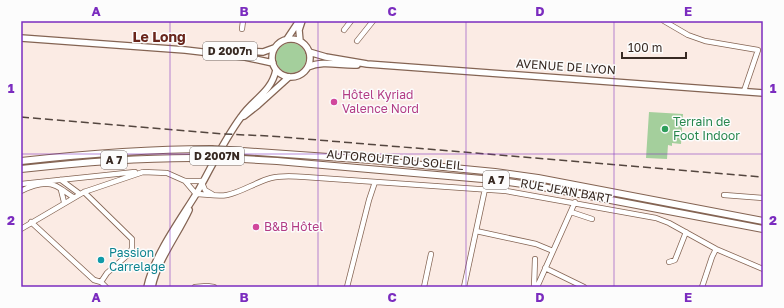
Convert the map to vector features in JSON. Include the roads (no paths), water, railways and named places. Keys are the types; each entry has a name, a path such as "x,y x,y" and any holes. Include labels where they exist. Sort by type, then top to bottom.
{"highway":[{"name":"AUTOROUTE DU SOLEIL","path":"21,161 140,150 211,149 340,158 495,172 546,180 763,221"},
{"name":"AUTOROUTE DU SOLEIL","path":"21,169 125,159 225,158 453,175 538,186 763,229"}],"main road":[{"path":"287,39 300,21"},
{"path":"300,21 300,41"},
{"name":"D 2007n","path":"21,38 185,50 245,57 273,63"},
{"path":"287,39 296,39 300,41 309,52 310,57 308,66 299,75 289,77 282,75 276,70 273,63 272,53 274,48 280,42 287,39"},
{"name":"D 2007n","path":"185,50 262,52 274,48"},
{"name":"AVENUE DE LYON","path":"309,52 326,57 367,64 763,93"},
{"name":"AVENUE DE LYON","path":"308,66 325,64 367,64"},
{"name":"D 2007N","path":"147,287 157,260 183,214 248,107 269,88 276,70"},
{"name":"D 2007N","path":"240,119 289,77"},
{"name":"D 2007N","path":"152,287 159,268 186,217 196,194"}],"street":[{"path":"242,29 244,21"},
{"path":"344,30 351,21"},
{"path":"357,41 373,21"},
{"path":"664,21 688,35 705,41 758,50 744,91"},
{"path":"21,184 143,172 168,173 185,181 203,182 205,190 213,195"},
{"path":"21,229 73,197 143,172"},
{"name":"RUE JEAN BART","path":"196,194 220,196 228,195 270,178 283,177 305,177 506,191 575,202 664,220 716,249 763,269"},
{"path":"61,180 82,193 132,239 132,248 130,253 107,273 101,282"},
{"path":"185,181 196,194"},
{"path":"347,287 375,182"},
{"path":"21,191 31,186 51,184 73,197"},
{"path":"464,287 485,189"},
{"path":"61,190 64,202"},
{"path":"724,195 763,198"},
{"path":"537,287 575,202"},
{"path":"571,212 592,219"},
{"path":"31,222 94,280 101,282 106,287"},
{"path":"476,231 536,244 553,251"},
{"path":"669,262 675,260 686,232"},
{"path":"702,287 716,249"},
{"path":"424,287 431,254"},
{"path":"534,287 535,259"},
{"path":"545,268 584,287"},
{"path":"196,287 214,287"}],"railway":[{"path":"21,117 763,177"}],"place":[{"name":"Hôtel Kyriad Valence Nord","path":"334,102"},
{"name":"Terrain de Foot Indoor","path":"665,129"},
{"name":"B&B Hôtel","path":"256,227"},
{"name":"Passion Carrelage","path":"101,260"}],"district":[{"name":"Le Long","path":"159,37"}]}
